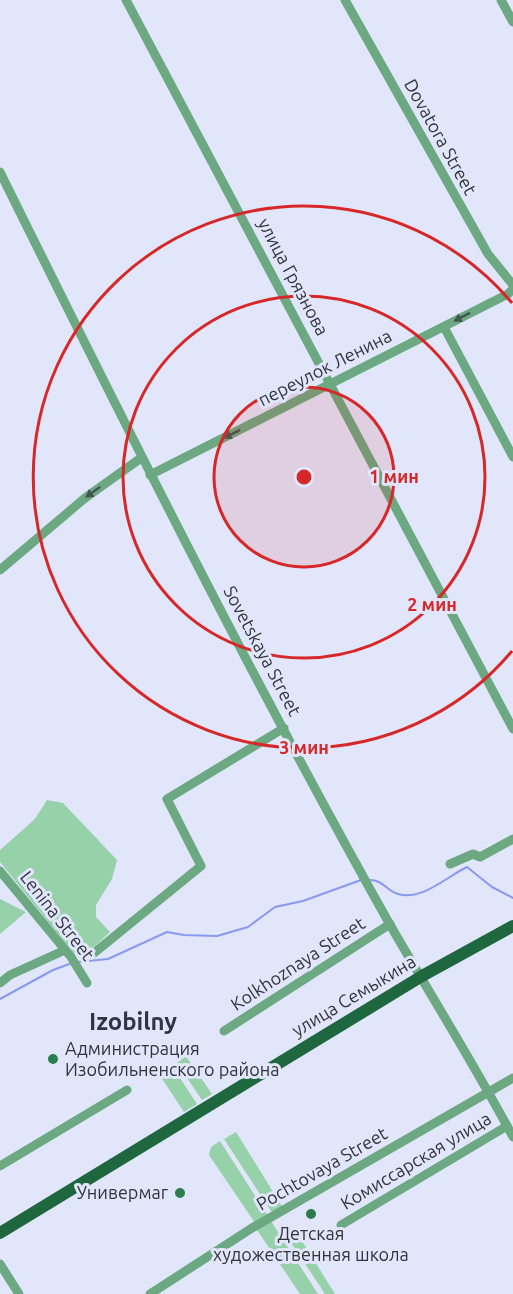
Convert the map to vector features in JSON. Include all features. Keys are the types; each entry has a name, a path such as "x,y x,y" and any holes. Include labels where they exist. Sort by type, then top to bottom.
{"main road":[{"name":"улица Семыкина","path":"0,1233 422,976 513,926"}],"street":[{"name":"улица Грязнова","path":"126,0 513,729"},
{"name":"Dovatora Street","path":"345,0 482,244 513,287"},
{"path":"501,0 513,22"},
{"name":"Sovetskaya Street","path":"0,172 141,458 284,728 390,924 513,1137"},
{"name":"переулок Ленина","path":"150,475 444,327 513,287"},
{"path":"444,327 513,457"},
{"path":"0,570 85,498 141,458"},
{"path":"94,953 201,866 167,799 284,728"},
{"path":"450,864 473,854 480,856 513,839"},
{"name":"Lenina Street","path":"0,871 68,953 87,983"},
{"name":"Kolkhoznaya Street","path":"224,1031 390,924"},
{"path":"0,983 10,975 68,953"},
{"name":"Pochtovaya Street","path":"150,1294 252,1228 489,1094 513,1078"},
{"path":"0,1166 127,1090"},
{"name":"Комиссарская улица","path":"341,1225 507,1126"},
{"path":"0,1264 19,1294"}],"green space":[{"path":"47,800 63,803 117,860 112,879 96,905 96,917 110,932 83,957 74,954 0,862 0,850 35,819"},
{"path":"0,899 26,912 0,934"},
{"path":"186,1056 212,1094 202,1100 177,1063"},
{"path":"172,1066 197,1104 184,1112 159,1074"},
{"path":"236,1132 283,1208 273,1214 224,1139"},
{"path":"220,1141 268,1216 255,1223 209,1155 211,1147"},
{"path":"271,1221 318,1294 300,1294 257,1230"},
{"path":"297,1233 335,1294 325,1294 288,1238"}],"waterway":[{"path":"370,880 398,894 416,894 434,887 467,867 492,887 513,898"},
{"path":"77,962 108,959 167,932 217,936 248,927 275,907 303,901 361,880"},
{"path":"0,999 53,970 72,963"}],"place":[{"name":"Администрация Изобильненского района","path":"53,1059"},
{"name":"Универмаг","path":"180,1193"},
{"name":"Детская художественная школа","path":"311,1214"}],"district":[{"name":"Izobilny","path":"133,1022"}]}
